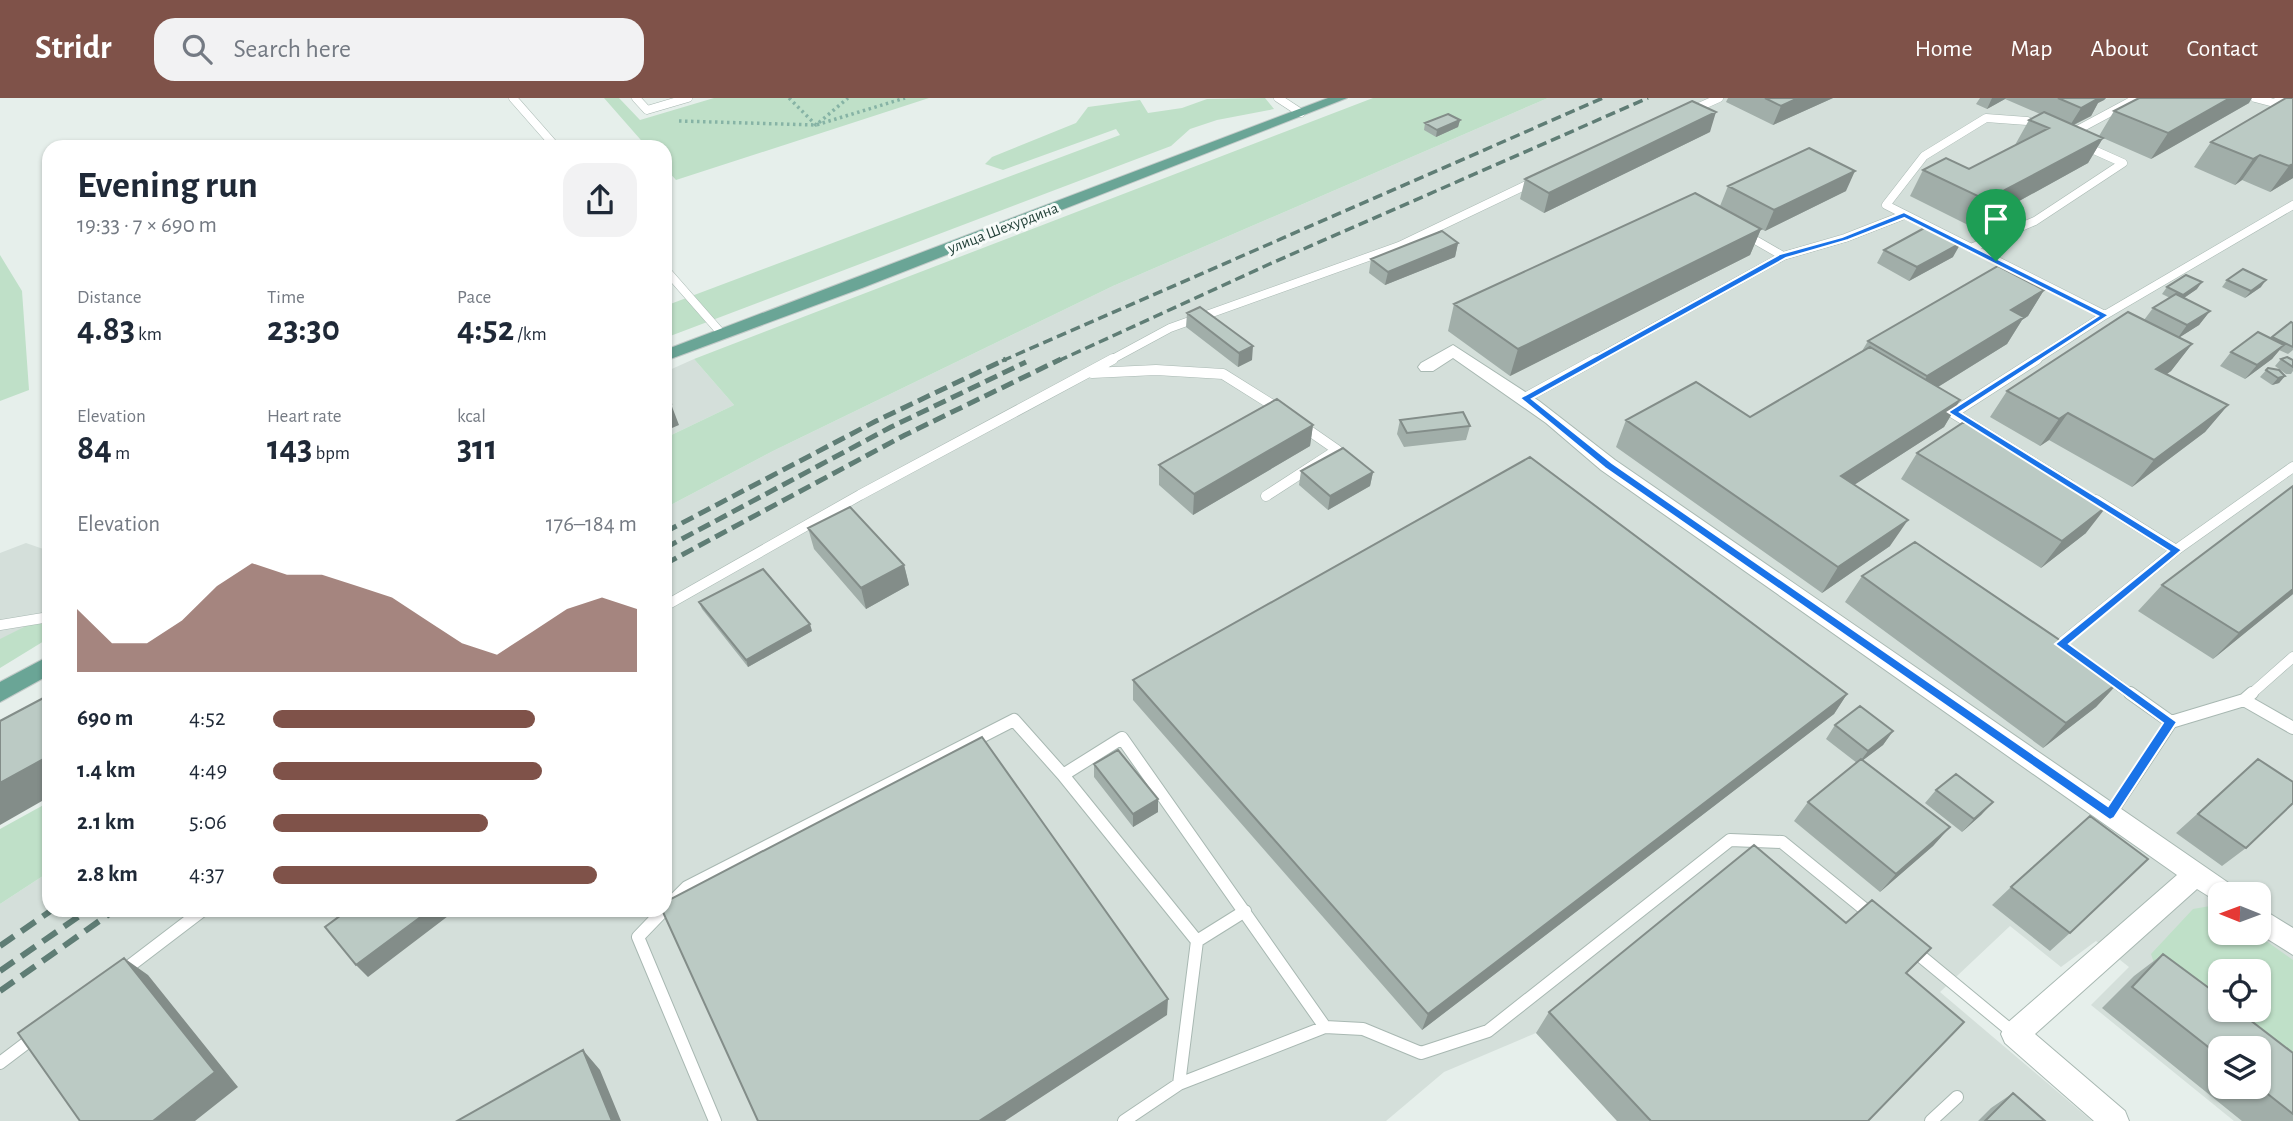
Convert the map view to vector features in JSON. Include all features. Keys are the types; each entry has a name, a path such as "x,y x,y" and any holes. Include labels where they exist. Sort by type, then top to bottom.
{"main road":[{"name":"улица Шехурдина","path":"672,353 1340,98"},
{"path":"0,693 42,669"}],"street":[{"path":"1427,367 1454,350 1525,398 1608,465 2208,883"},
{"path":"2115,1121 2015,1034 2196,874"},
{"path":"2272,928 2293,943"}],"lane":[{"path":"513,98 550,140"},
{"path":"636,98 647,110 688,98"},
{"path":"1278,98 1301,113"},
{"path":"1680,115 1719,98"},
{"path":"2065,136 2137,98"},
{"path":"2255,98 2274,103 2284,98"},
{"path":"1971,248 2035,221 2123,163 2027,121 1986,118 1924,156 1886,205 1904,215 2105,315"},
{"path":"672,602 860,495 1090,374 1170,328 1399,246 1549,174"},
{"path":"2176,550 1953,412 2105,315 2293,205"},
{"path":"1525,398 1783,256 1845,238 1904,215"},
{"path":"1736,230 1783,256"},
{"path":"672,277 722,334"},
{"path":"1090,374 1156,370 1223,374 1258,394 1337,450 1266,496"},
{"path":"2060,644 2176,550 2293,467"},
{"path":"0,625 42,618"},
{"path":"2049,637 2082,660"},
{"path":"2110,814 2171,722 2244,700 2293,657"},
{"path":"2093,667 2171,722"},
{"path":"2244,700 2293,728"},
{"path":"672,903 687,887 1014,720 1063,775 1197,941 1179,1084"},
{"path":"1063,775 1122,738 1325,1027"},
{"path":"1124,1121 1179,1084 1325,1027 1363,1029 1421,1053 1488,1031 1730,840 1782,842 2015,1034"},
{"path":"1197,941 1245,911"},
{"path":"107,982 195,917"},
{"path":"658,917 638,937 715,1121"},
{"path":"0,1063 54,1023"},
{"path":"1931,1121 1957,1097"}],"path":[{"path":"789,98 816,125"},
{"path":"816,125 848,98"},
{"path":"668,120 816,125 905,98"}],"shaded area":[{"path":"1548,98 2293,98 2293,1121 2234,1121 2091,1005 2129,967 2096,941 2061,967 2010,926 1940,992 2092,1121 1617,1121 1536,1033 1444,1072 1386,1121 0,1121 0,904 42,877 42,917 672,917 672,504 773,451 1113,286"},
{"path":"694,359 734,405 672,435 672,369"},
{"path":"26,543 42,549 42,630 0,653 0,553"}],"green space":[{"path":"604,98 619,98 640,120 714,98 929,98 676,180 672,176 672,140 641,140"},
{"path":"1265,98 1274,109 1217,120 1190,129 1171,146 672,335 672,303 1120,135 1116,129 1003,170 985,164 992,157 1076,123 1088,107 1140,100 1148,113 1182,108 1207,99"},
{"path":"1373,98 1548,98 1113,286 773,451 672,504 672,435 734,405 694,359"},
{"path":"0,255 22,291 29,390 0,401"},
{"path":"42,618 42,642 0,668 0,639"},
{"path":"42,806 42,877 0,904 0,829"},
{"path":"2208,906 2208,945 2272,945 2293,960 2293,1071 2271,1054 2271,1036 2248,1036 2230,1022 2271,1022 2271,959 2208,959 2208,1005 2154,963 2151,954 2193,909"}],"building":[{"path":"1765,98 1798,98 1781,106"},
{"path":"2058,98 2099,98 2081,108"},
{"path":"2139,98 2230,98 2168,133 2114,111"},
{"path":"2286,98 2293,98 2293,164 2289,166 2260,155 2253,159 2211,142"},
{"path":"1692,101 1716,112 1549,193 1525,179"},
{"path":"2044,112 2103,138 1986,200 1923,170 1946,158 1969,169 2049,128 2029,120"},
{"path":"1448,114 1460,120 1437,130 1425,123"},
{"path":"1809,148 1855,171 1774,210 1728,186"},
{"path":"1695,193 1761,229 1518,349 1454,304"},
{"path":"1928,226 1961,243 1917,267 1884,250"},
{"path":"1442,231 1458,243 1388,272 1371,259"},
{"path":"1998,266 2044,290 2011,310 2024,317 1927,376 1868,341"},
{"path":"2243,269 2266,280 2251,291 2227,280"},
{"path":"2186,275 2202,282 2183,295 2167,287"},
{"path":"2176,294 2210,311 2187,325 2153,308"},
{"path":"1200,307 1253,346 1239,353 1187,313"},
{"path":"2128,312 2192,344 2156,369 2228,405 2154,460 2068,413 2059,419 2007,391"},
{"path":"2293,323 2293,347 2272,337"},
{"path":"2258,332 2284,345 2257,365 2231,352"},
{"path":"1870,347 1960,400 1841,476 1908,520 1838,567 1626,420 1696,382 1750,417"},
{"path":"2287,357 2293,360 2293,367 2281,359"},
{"path":"2266,370 2279,370 2285,376 2278,378"},
{"path":"1277,399 1313,425 1194,494 1159,465"},
{"path":"1463,412 1470,426 1407,433 1400,420"},
{"path":"1964,422 2107,506 2062,541 1917,453"},
{"path":"1343,448 1373,472 1330,496 1301,471"},
{"path":"1530,457 1847,694 1428,1014 1133,680"},
{"path":"2293,486 2293,589 2239,633 2162,585"},
{"path":"850,507 904,565 861,588 808,528"},
{"path":"1915,542 2120,681 2066,723 1862,576"},
{"path":"763,569 810,624 746,660 699,602"},
{"path":"42,699 42,760 0,783 0,721"},
{"path":"1860,706 1893,731 1868,751 1835,725"},
{"path":"982,737 1168,999 979,1121 758,1121 665,917 672,917 672,898"},
{"path":"1118,750 1158,799 1133,814 1094,764"},
{"path":"1861,759 1950,827 1896,874 1808,802"},
{"path":"2258,759 2293,782 2293,803 2246,848 2198,814"},
{"path":"1956,774 1993,802 1974,819 1936,790"},
{"path":"2090,816 2148,859 2070,933 2011,887"},
{"path":"1754,845 1846,923 1872,900 1931,948 1906,973 1964,1022 1868,1121 1651,1121 1549,1012"},
{"path":"339,917 421,917 356,965 325,927"},
{"path":"2163,954 2208,987 2208,1022 2253,1022 2271,1036 2208,1036 2208,1047 2132,987"},
{"path":"124,958 215,1072 153,1121 80,1121 18,1033"},
{"path":"2271,1036 2293,1053 2293,1114 2271,1097"},
{"path":"583,1050 612,1121 457,1121"},
{"path":"2013,1093 2045,1121 1985,1121"}],"railway":[{"path":"1002,361 1603,98"},
{"path":"1058,361 1274,262 1648,98"},
{"path":"672,528 876,421 1006,359"},
{"path":"672,560 905,435 1061,359"},
{"path":"672,544 891,427 1026,362"},
{"path":"0,946 42,917"},
{"path":"0,971 78,917"},
{"path":"0,991 105,917"}],"route":[{"path":"1904,215 1996,261 2105,315 1953,412 2176,550 2060,644 2171,722 2110,814 1608,465 1578,438 1525,398 1783,256 1845,238 1904,215"}]}
